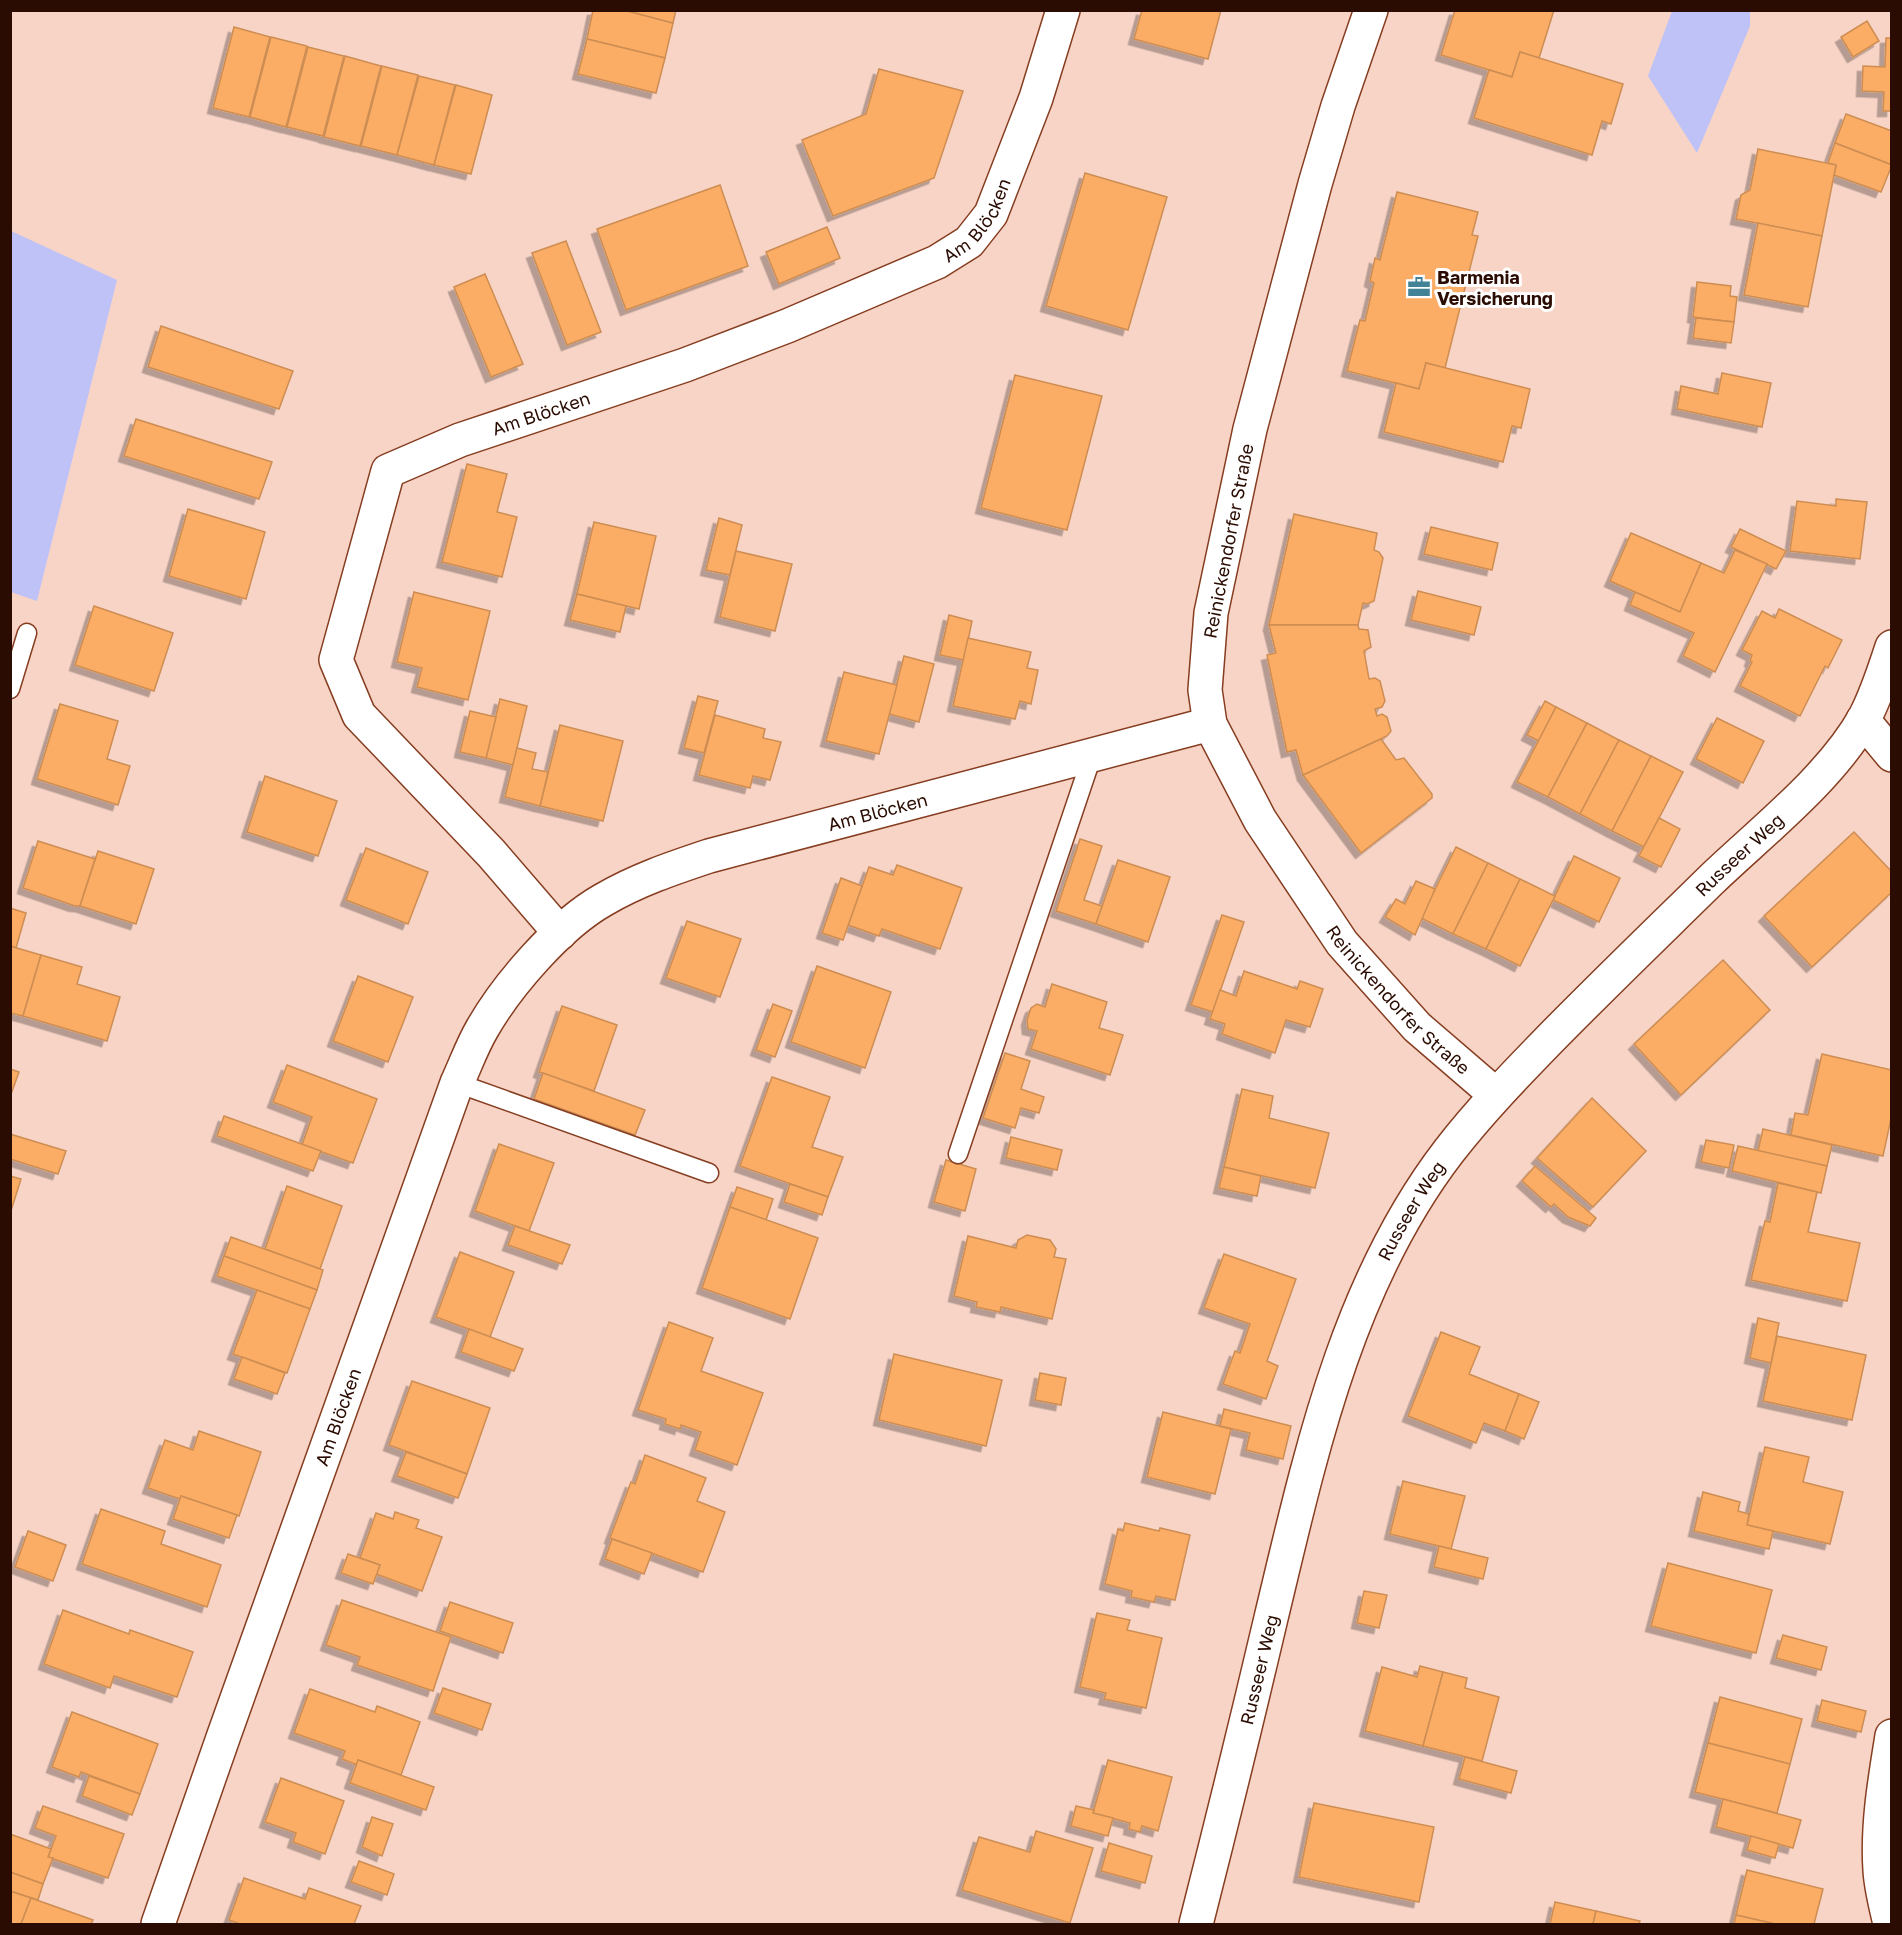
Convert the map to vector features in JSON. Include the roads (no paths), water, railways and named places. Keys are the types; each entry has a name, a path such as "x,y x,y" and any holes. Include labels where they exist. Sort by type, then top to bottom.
{"street":[{"name":"Am Blöcken","path":"560,933 490,853 359,715 336,660 388,471 460,440 685,365 787,326 937,262 969,242 991,214 1036,98 1063,10"},
{"name":"Reinickendorfer Straße","path":"1371,10 1338,106 1315,184 1236,485 1211,613 1205,690 1210,724 1260,820 1342,943 1417,1027 1496,1095"},
{"name":"Russeer Weg","path":"1196,1924 1291,1536 1321,1424 1354,1320 1406,1215 1448,1152 1496,1095 1630,959 1808,788 1839,754 1863,720 1880,685 1892,647"},
{"path":"1863,720 1892,755"},
{"name":"Am Blöcken","path":"158,1924 457,1083 481,1029 510,987 560,933 602,900 652,875 709,856 1210,724"},
{"path":"1890,1924 1882,1892 1880,1845 1885,1782 1892,1736"}],"lane":[{"path":"10,689 27,633"},
{"path":"958,1154 1092,756"},
{"path":"457,1083 710,1173"}],"place":[{"name":"Barmenia Versicherung","path":"1419,287"}]}
